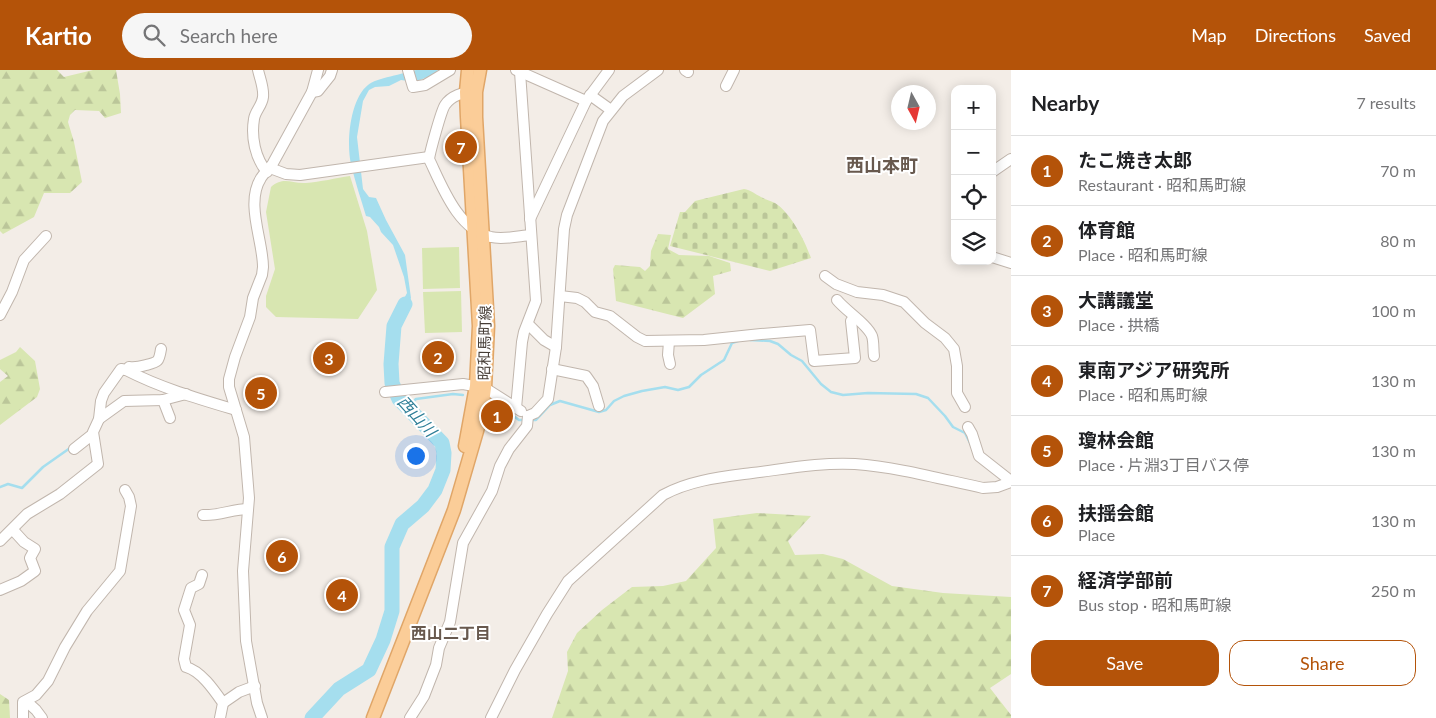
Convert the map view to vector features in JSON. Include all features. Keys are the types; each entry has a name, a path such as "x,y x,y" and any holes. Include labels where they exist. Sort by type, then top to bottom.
{"main road":[{"name":"昭和馬町線","path":"373,718 454,510 477,431 480,387 488,326 478,231 471,92 468,70"},
{"name":"昭和馬町線","path":"471,92 480,70"},
{"name":"昭和馬町線","path":"365,718 447,506 460,466 480,387"}],"street":[{"path":"258,70 264,96 261,107 254,118 254,140 257,156 269,170 300,176 429,157"},
{"path":"260,717 246,641 243,571 249,484 244,437 229,387 229,379 235,356 250,317 253,298 262,275 263,267 254,197 261,177 269,170 312,92 318,70"},
{"path":"312,92 318,91 330,76 332,70"},
{"path":"408,70 412,87 425,85 450,70"},
{"path":"530,220 588,98 610,70"},
{"path":"410,718 424,696 436,665 439,648 450,622 464,544 492,491 500,466 527,426 528,418 548,399 556,347 563,244 567,215 603,121 622,96 658,70"},
{"path":"726,86 734,70"},
{"path":"516,408 522,342 536,301 518,71 588,98 611,110"},
{"path":"471,92 456,95 445,105 429,157 451,205 478,231 493,238 530,235"},
{"path":"996,169 1011,159"},
{"path":"0,315 12,292 24,260 46,236"},
{"path":"996,258 1011,263"},
{"path":"825,276 836,284 857,292 883,295 904,302 925,323 945,338 954,349 957,366 957,393 965,407"},
{"path":"560,296 576,298 584,302 595,312 610,316 637,337 646,341 704,340 810,330 814,361 855,358 851,321"},
{"path":"837,300 846,311 868,329 872,336 874,356"},
{"path":"528,324 544,340 556,347"},
{"path":"669,341 668,355 670,364"},
{"path":"74,450 93,434 99,419 104,393 121,370 126,370 129,367 137,368 154,364 160,357 161,349"},
{"path":"552,369 586,376 593,386 599,406"},
{"path":"126,370 141,378 236,410"},
{"path":"385,392 456,384 480,387 516,408 528,418"},
{"path":"99,419 124,401 131,399 163,400 186,394"},
{"path":"163,400 170,418"},
{"path":"491,718 515,670 568,581 664,495 677,488 724,476 814,466 853,464 879,467 982,488 997,487 1011,481 979,456 968,427"},
{"path":"0,541 27,514 60,494 98,464 93,434"},
{"path":"23,718 23,702 36,695 48,681 87,611 120,571 131,506 125,490"},
{"path":"204,515 214,516 240,509 248,509"},
{"path":"0,590 35,571 30,558 35,550 13,530"},
{"path":"202,575 199,584 191,588 184,610 190,625 184,660 186,667 194,669 208,683 223,703"},
{"path":"220,718 223,703 239,692 255,686"},
{"path":"26,701 42,718"}],"green space":[{"path":"0,70 57,70 64,77 93,70 116,70 121,113 105,118 99,111 75,110 70,115 68,122 82,182 70,193 44,193 34,217 3,234 0,231"},
{"path":"350,176 367,231 377,290 358,319 276,317 266,307 266,296 275,269 266,212 271,187 284,181 306,183"},
{"path":"744,189 775,203 787,213 797,228 811,258 770,271 670,246 680,212 685,212 695,201"},
{"path":"658,234 671,235 668,249 679,255 709,256 730,263 731,271 713,276 715,294 683,318 616,301 613,269 615,265 640,267 645,271 650,266 651,251"},
{"path":"459,247 460,288 423,289 422,248"},
{"path":"461,291 462,332 425,333 423,292"},
{"path":"20,347 35,361 40,389 37,397 0,425 0,382 8,376 0,369 0,360 16,352"},
{"path":"757,513 811,516 788,541 795,555 823,554 843,559 892,586 943,593 1011,597 1011,674 990,688 1011,715 1011,718 552,718 568,671 567,652 577,633 602,610 632,587 663,586 686,581 716,548 713,519"},
{"path":"0,694 9,700 10,718 0,718"}],"water":[{"path":"416,70 438,70 435,74 415,82 401,80 389,86 375,87 369,90 363,101 357,137 363,189 369,197 376,198 405,255 411,298 400,322 392,321 407,293 404,277 393,245 370,217 366,216 351,164 349,133 357,100 368,85 384,78"}],"waterway":[{"name":"西山川","path":"312,718 339,689 369,670 383,640 392,611 392,547 402,524 423,506 435,490 443,470 444,453 442,443 399,399 392,383 391,364 394,326 405,304"},
{"path":"750,340 770,341 778,344 802,361 821,384 831,392 843,395 868,393 916,394 928,398 953,427 965,433 971,445"},
{"path":"531,420 536,420 550,405 560,401 599,412 606,410 614,401 624,396 665,387 678,390 689,387 701,375 724,360 732,343 738,341"},
{"path":"407,408 416,399 453,394 463,395"},
{"path":"492,400 519,420 526,420"},
{"path":"0,487 8,484 22,488 43,467 70,448"}],"place":[{"name":"経済学部前","path":"461,147"},
{"name":"体育館","path":"438,357"},
{"name":"大講議堂","path":"329,358"},
{"name":"瓊林会館","path":"261,393"},
{"name":"たこ焼き太郎","path":"497,416"},
{"name":"扶揺会館","path":"282,556"},
{"name":"東南アジア研究所","path":"342,595"}],"district":[{"name":"西山本町","path":"882,166"},
{"name":"西山二丁目","path":"451,633"}]}
